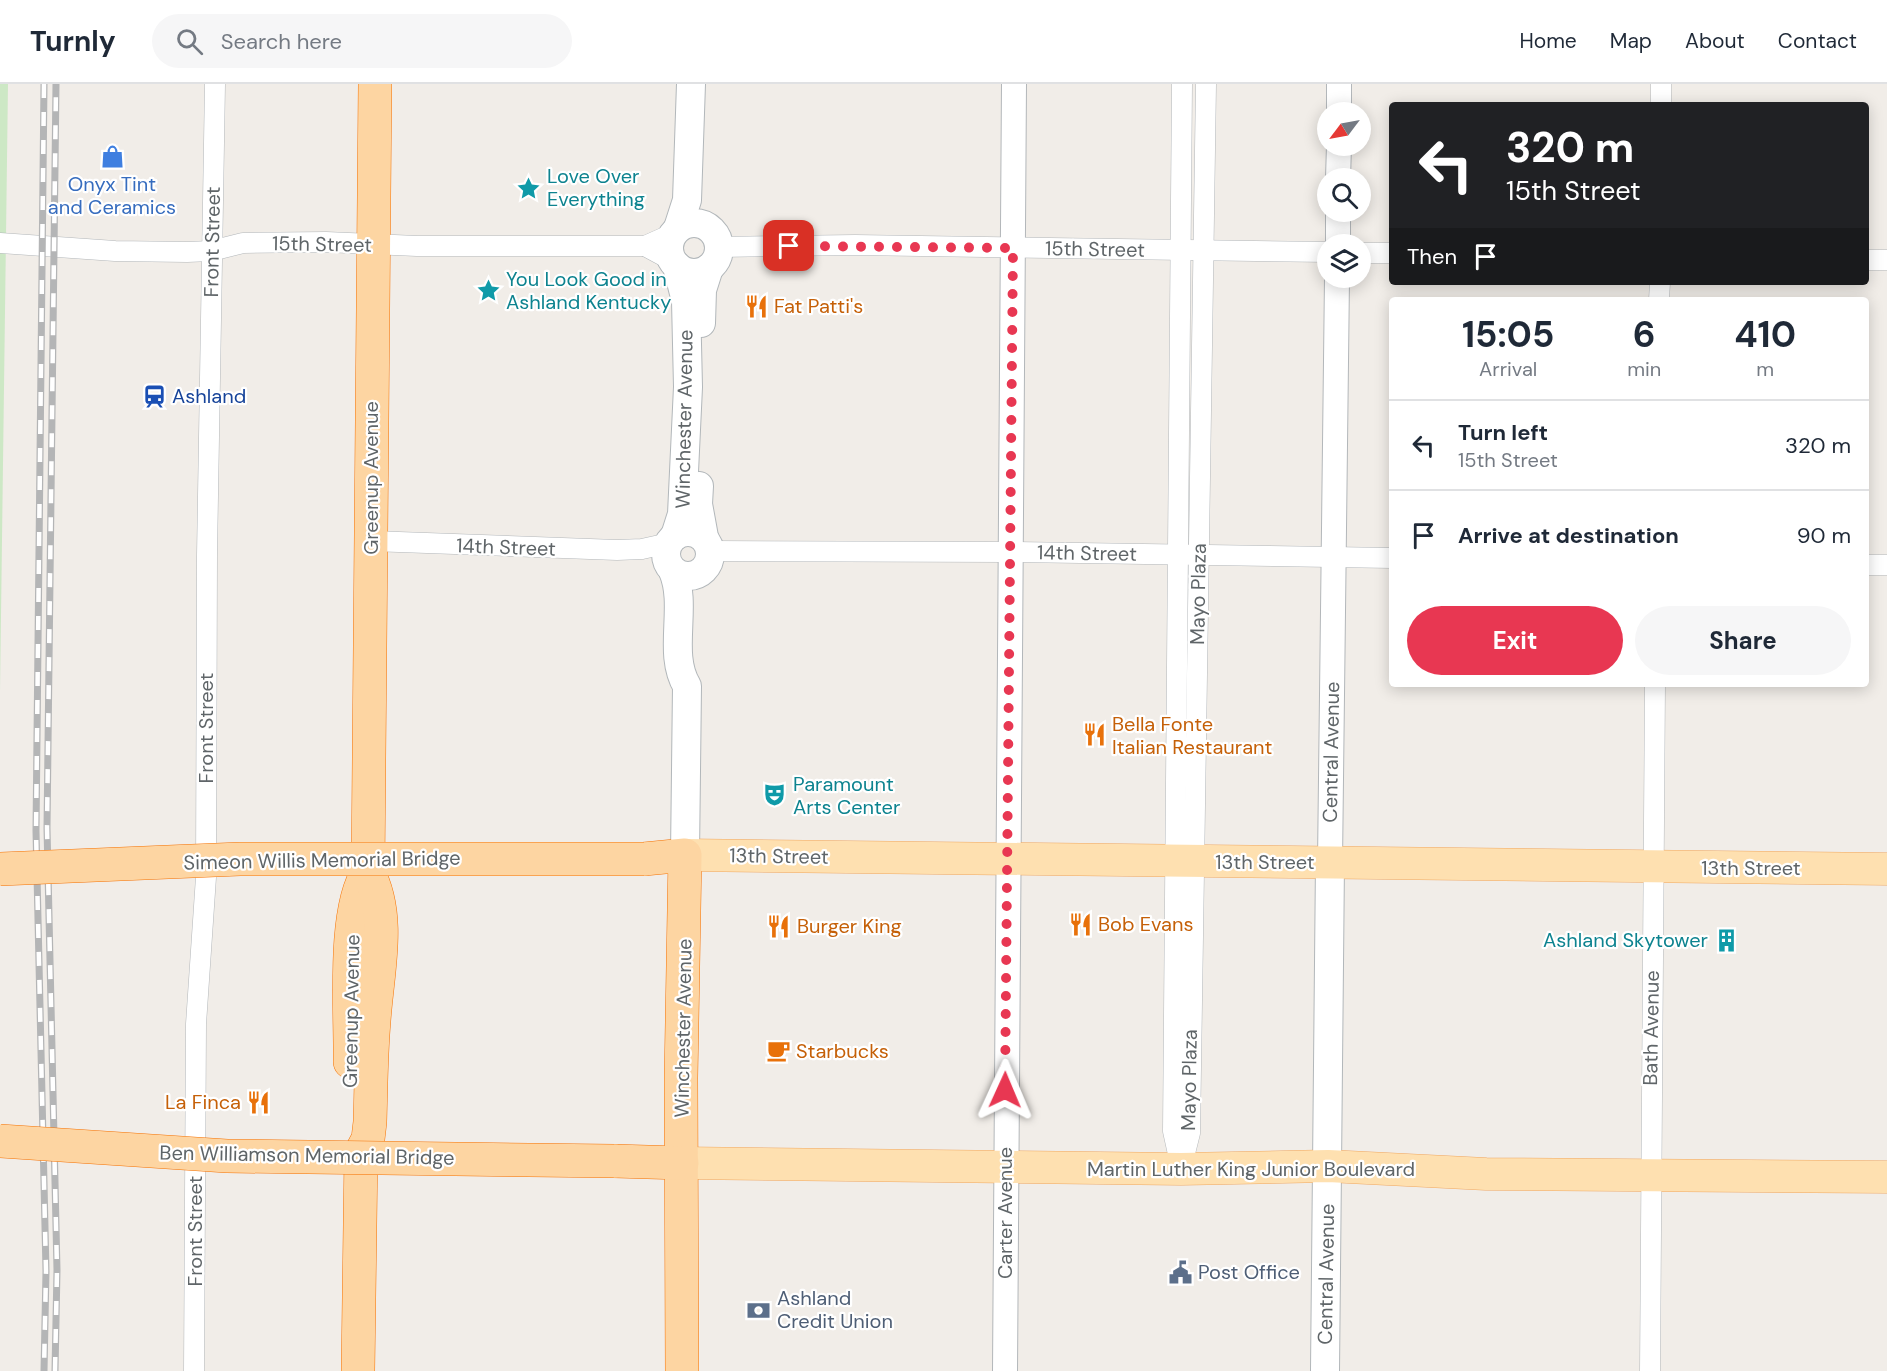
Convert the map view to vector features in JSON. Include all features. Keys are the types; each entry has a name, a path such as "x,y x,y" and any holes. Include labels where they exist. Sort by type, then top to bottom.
{"highway":[{"name":"Greenup Avenue","path":"358,1371 361,1152 350,1124 352,913 359,885 368,872 375,84"},
{"name":"13th Street","path":"644,859 685,855"},
{"name":"Winchester Avenue","path":"682,1371 685,855"},
{"name":"Simeon Willis Memorial Bridge","path":"0,869 275,859 644,859"},
{"name":"Ben Williamson Memorial Bridge","path":"0,1141 227,1155 614,1161"},
{"name":"Martin Luther King Junior Boulevard","path":"614,1161 682,1163"}],"main road":[{"path":"675,247 694,222 713,248 693,273 675,247 687,200 690,84"},
{"name":"Winchester Avenue","path":"687,686 696,673 698,586 706,553 698,504 702,290 713,248 704,200 704,84"},
{"name":"Winchester Avenue","path":"675,247 686,301 688,387 682,514 665,552 678,582 679,672 687,686 685,855"},
{"path":"689,531 706,553 688,577 665,552 689,531"},
{"name":"13th Street","path":"685,855 1887,869"},
{"name":"Central Avenue","path":"1325,1371 1330,862"},
{"name":"Martin Luther King Junior Boulevard","path":"682,1163 1181,1169 1328,1166 1486,1174 1887,1177"}],"street":[{"name":"Front Street","path":"194,1371 196,1024 206,877 211,251 215,84"},
{"name":"Carter Avenue","path":"1005,1371 1004,1167 1009,859 1009,552 1014,84"},
{"name":"Mayo Plaza","path":"1182,84 1179,555 1184,862"},
{"name":"Mayo Plaza","path":"1181,1169 1173,1131 1198,556 1206,84"},
{"path":"1339,84 1339,102"},
{"path":"1661,84 1661,102"},
{"name":"15th Street","path":"0,243 115,251 211,251 243,243 675,247"},
{"name":"15th Street","path":"713,248 855,245 1317,252"},
{"path":"1371,253 1389,253"},
{"path":"1869,260 1887,260"},
{"name":"Central Avenue","path":"1330,862 1337,288"},
{"name":"14th Street","path":"370,541 665,552"},
{"name":"14th Street","path":"706,553 1009,552 1389,558"},
{"path":"1869,565 1887,565"},
{"name":"Bath Avenue","path":"1650,1371 1649,1177 1654,687"}],"green space":[{"path":"0,84 8,84 0,692"}],"railway":[{"path":"44,84 36,831 46,1271 44,1371"},
{"path":"55,1371 57,1270 47,828 56,84"}],"place":[{"name":"Onyx Tint and Ceramics","path":"112,157"},
{"name":"Love Over Everything","path":"529,188"},
{"name":"You Look Good in Ashland Kentucky","path":"488,290"},
{"name":"Fat Patti's","path":"756,306"},
{"name":"Ashland","path":"154,396"},
{"name":"Bella Fonte Italian Restaurant","path":"1094,735"},
{"name":"Paramount Arts Center","path":"775,795"},
{"name":"Bob Evans","path":"1080,924"},
{"name":"Burger King","path":"779,926"},
{"name":"Ashland Skytower","path":"1726,940"},
{"name":"Starbucks","path":"778,1051"},
{"name":"La Finca","path":"259,1102"},
{"name":"Post Office","path":"1180,1272"},
{"name":"Ashland Credit Union","path":"759,1310"}],"route":[{"path":"789,246 1013,248 1009,538 1009,859 1005,1090"}]}
